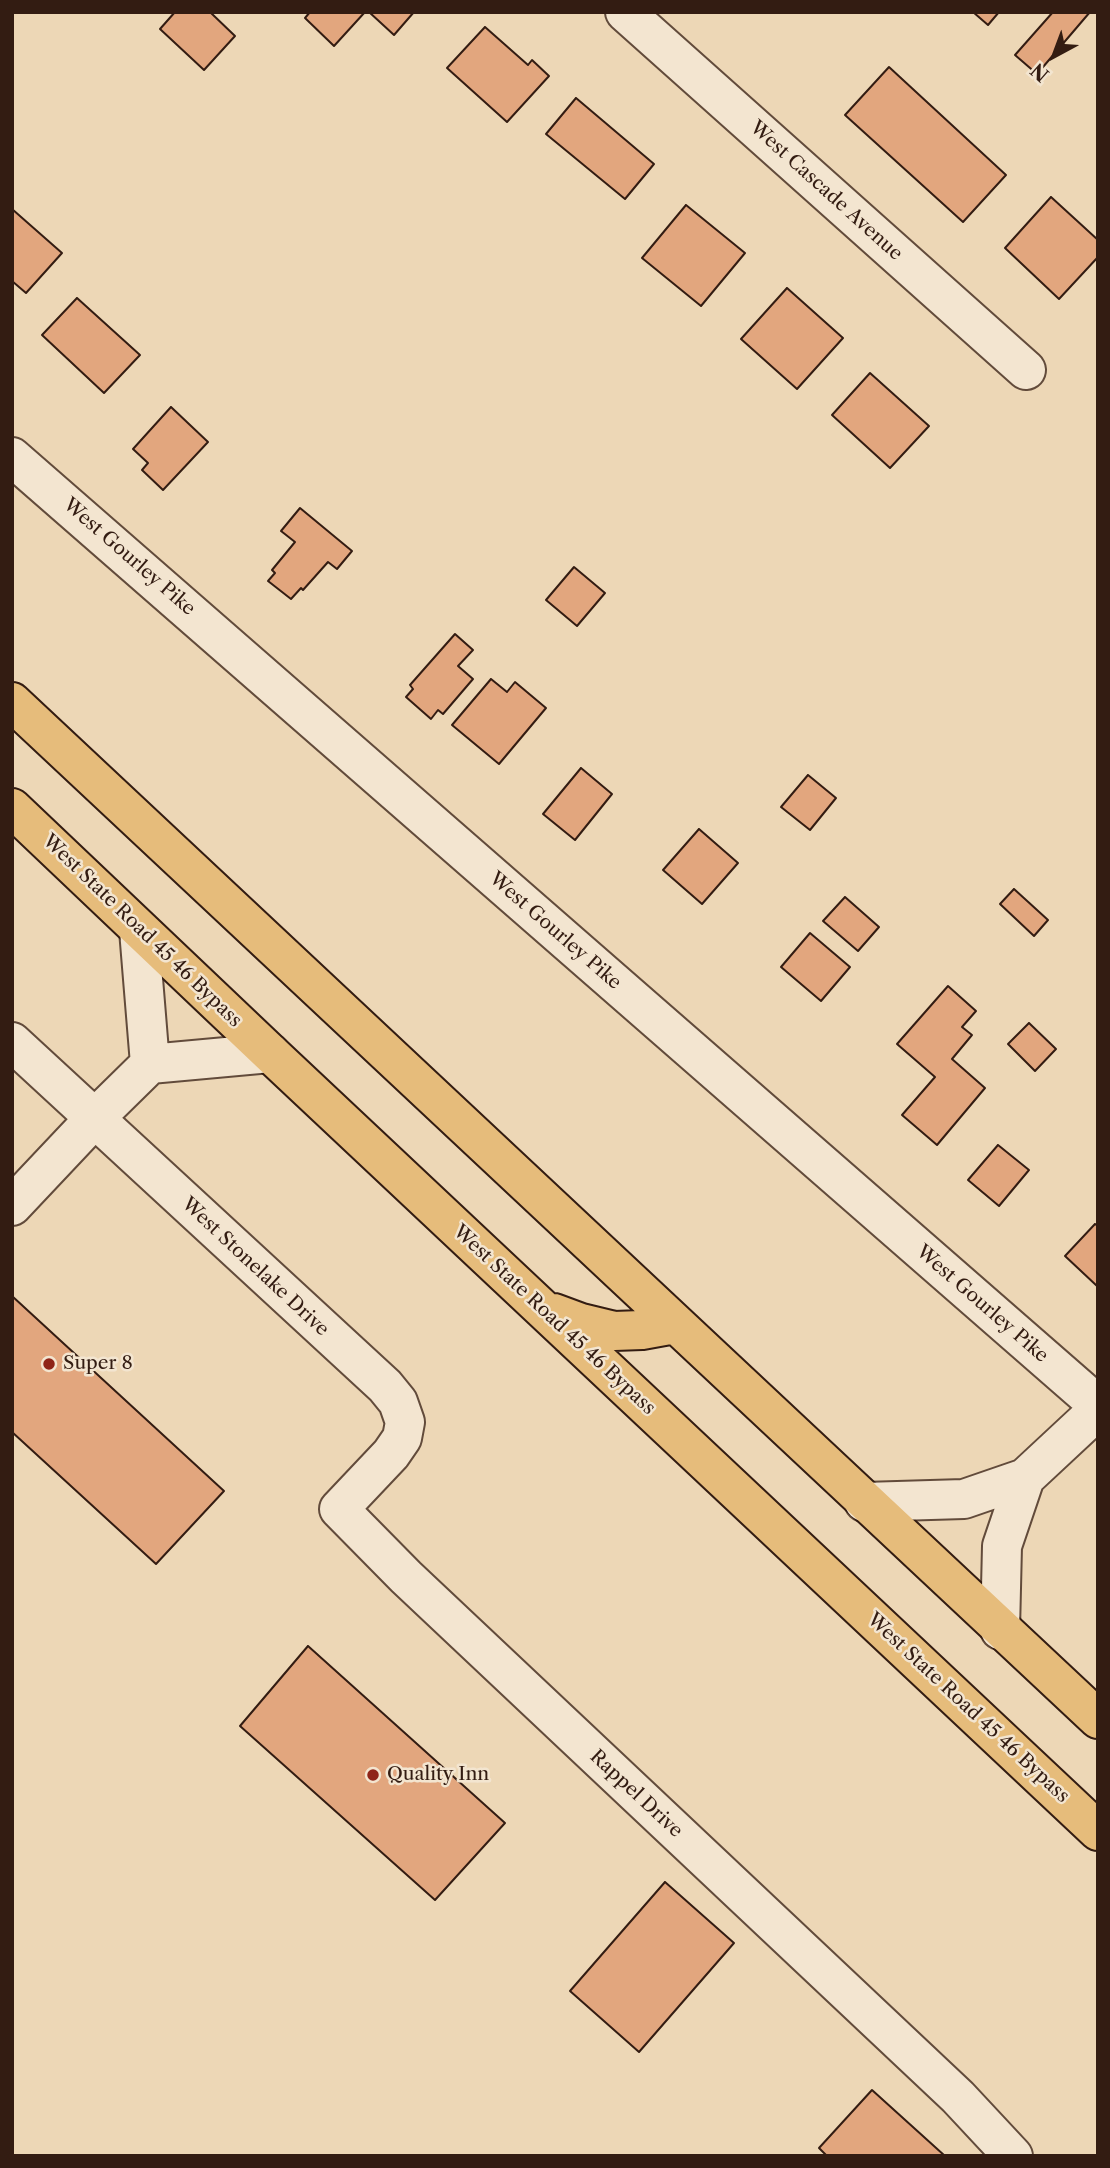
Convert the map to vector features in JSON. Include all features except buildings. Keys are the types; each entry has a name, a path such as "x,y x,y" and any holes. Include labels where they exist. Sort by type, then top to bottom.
{"highway":[{"path":"12,702 1098,1719"},
{"name":"West State Road 45 46 Bypass","path":"12,808 270,1054 1098,1831"},
{"path":"542,1308 572,1320 614,1331 642,1330 675,1324"}],"street":[{"name":"West Cascade Avenue","path":"625,12 1026,370"},
{"name":"West Gourley Pike","path":"12,457 1098,1405"},
{"path":"139,930 150,1064"},
{"name":"West Stonelake Drive","path":"12,1042 385,1386 398,1402 405,1422"},
{"path":"12,1206 150,1064 270,1054"},
{"path":"864,1502 964,1499 1025,1478 1098,1410"},
{"name":"Rappel Drive","path":"405,1422 402,1438 391,1454 339,1510 406,1577 958,2097 1013,2156"},
{"path":"1000,1630 1002,1546 1025,1478"}],"place":[{"name":"Super 8","path":"49,1364"},
{"name":"Quality Inn","path":"373,1775"}]}
